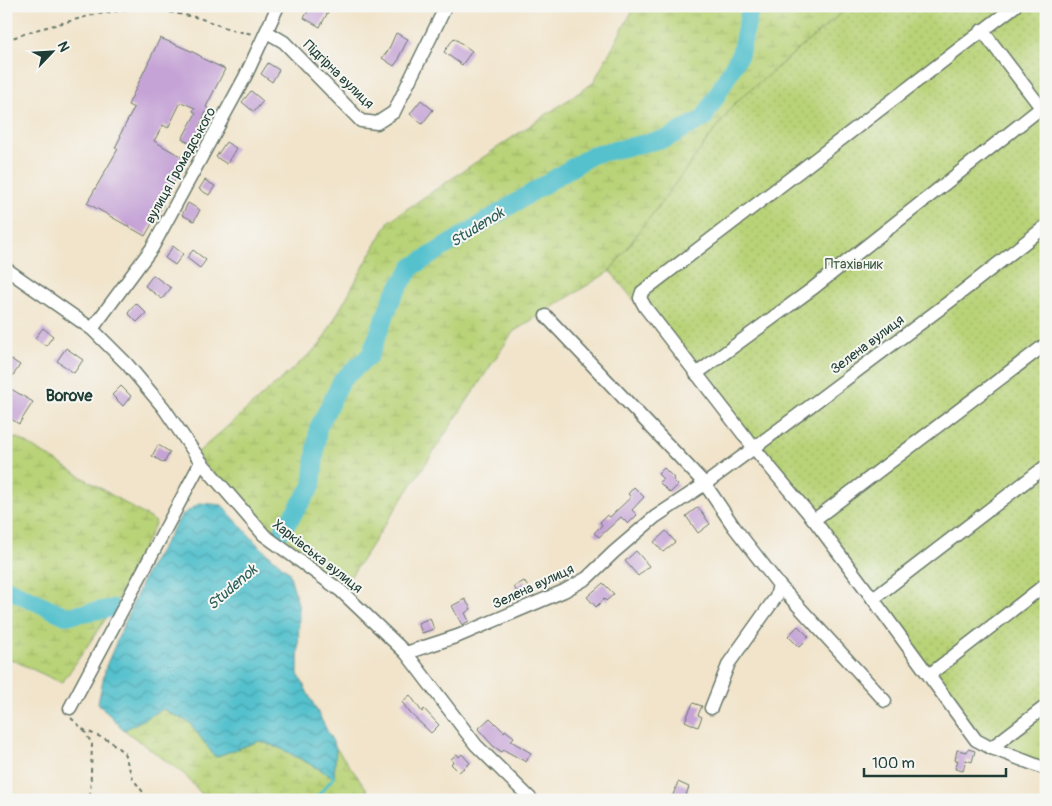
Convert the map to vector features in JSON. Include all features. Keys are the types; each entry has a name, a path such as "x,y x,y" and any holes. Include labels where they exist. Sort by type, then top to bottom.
{"street":[{"name":"вулиця Громадського","path":"92,329 152,248 246,77 278,6"},
{"name":"Підгірна вулиця","path":"266,32 284,42 361,121 377,123 394,112 446,6"},
{"path":"1015,6 642,292 640,298 696,374 814,520 976,740 991,748 1046,769"},
{"path":"696,374 812,289 1044,108 982,30"},
{"name":"Зелена вулиця","path":"406,652 458,636 564,591 587,578 655,517 705,484 754,448 949,302 1046,226"},
{"name":"Харківська вулиця","path":"6,269 92,329 127,364 163,407 201,462 264,535 341,591 406,652 476,745 532,800"},
{"path":"546,316 705,484 734,527 779,585 886,701"},
{"path":"814,520 1046,344"},
{"path":"70,708 201,462"},
{"path":"874,599 1046,466"},
{"path":"929,675 1046,584"},
{"path":"711,708 729,663 776,597 779,585"},
{"path":"991,748 1046,706"}],"path":[{"path":"6,40 93,15 136,8 159,10 199,18 235,31 253,34 266,32"},
{"path":"70,708 70,718 84,730 110,741 124,753 133,779 149,800"},
{"path":"84,730 92,744 90,800"}],"green space":[{"path":"635,6 850,6 736,102 610,271 513,332 341,591 264,535 196,454 320,345 389,221 593,83"},
{"name":"Птахівник","path":"850,6 1046,6 1046,706 991,748 976,740 806,511 610,271 736,102"},
{"path":"18,438 156,522 113,608 62,683 6,657 6,440"},
{"path":"163,709 190,723 215,757 259,741 282,749 334,777 336,748 366,788 369,800 207,800 184,774 124,730"},
{"path":"1046,711 1046,765 997,750"}],"water":[{"path":"200,503 222,505 258,545 289,572 299,607 298,674 336,748 334,777 282,749 259,741 215,757 190,723 163,709 124,730 98,703 106,666 146,573 181,516"}],"building":[{"path":"311,6 319,6 328,12 320,27 304,18"},
{"path":"396,33 408,39 400,58 394,66 382,58 388,51"},
{"path":"160,38 191,51 201,58 225,69 206,107 208,108 199,127 206,131 197,147 182,139 196,113 193,111 195,108 181,102 168,128 163,125 154,141 187,160 145,236 87,203 118,149 115,148 120,135 134,108 128,105"},
{"path":"454,38 472,51 462,65 444,52"},
{"path":"268,63 279,70 272,82 261,74"},
{"path":"251,91 263,101 254,112 242,102"},
{"path":"421,100 433,110 422,124 410,114"},
{"path":"226,142 236,148 227,164 216,157"},
{"path":"205,180 215,186 209,195 199,189"},
{"path":"188,203 200,210 194,221 182,215"},
{"path":"173,246 183,254 175,265 165,258"},
{"path":"193,250 206,260 200,268 187,258"},
{"path":"153,275 171,288 162,299 145,286"},
{"path":"136,303 146,313 137,322 128,313"},
{"path":"43,328 53,336 46,346 35,338"},
{"path":"66,348 83,360 74,373 57,361"},
{"path":"6,356 20,365 6,386"},
{"path":"6,386 33,402 19,424 6,416"},
{"path":"121,386 131,396 123,406 112,395"},
{"path":"158,445 170,452 164,463 152,456"},
{"path":"664,468 678,485 670,493 659,482 663,479 658,474"},
{"path":"634,487 644,497 632,510 637,515 628,524 621,517 599,537 594,533 602,525 600,522 607,515 610,517 631,497 628,494"},
{"path":"698,507 710,524 698,533 686,516"},
{"path":"666,531 675,542 663,552 654,542"},
{"path":"636,551 649,566 638,576 625,561"},
{"path":"524,581 530,590 520,596 514,587"},
{"path":"603,583 614,594 606,601 604,599 596,607 587,597"},
{"path":"465,599 471,609 465,613 469,621 462,625 452,606"},
{"path":"430,618 434,629 422,633 418,623"},
{"path":"798,626 809,637 799,647 788,636"},
{"path":"410,695 422,712 424,709 439,725 431,733 409,712 402,702"},
{"path":"693,703 702,706 698,715 702,717 698,727 685,721"},
{"path":"490,718 504,732 505,730 514,737 511,741 531,753 526,762 493,746 478,729"},
{"path":"968,749 975,751 972,762 966,760 963,771 955,769 958,760 955,760 957,750 967,752"},
{"path":"457,754 459,757 462,754 470,763 459,772 451,764 453,762 451,759"},
{"path":"678,782 689,787 684,800 671,800"}],"waterway":[{"name":"Studenok","path":"282,531 312,486 318,428 342,380 370,355 393,296 412,267 592,155 668,138 704,118 740,54 751,6"},
{"name":"Studenok","path":"6,588 66,616 113,608"},
{"path":"314,800 334,777 331,774"}],"district":[{"name":"Borove","path":"69,395"}]}
